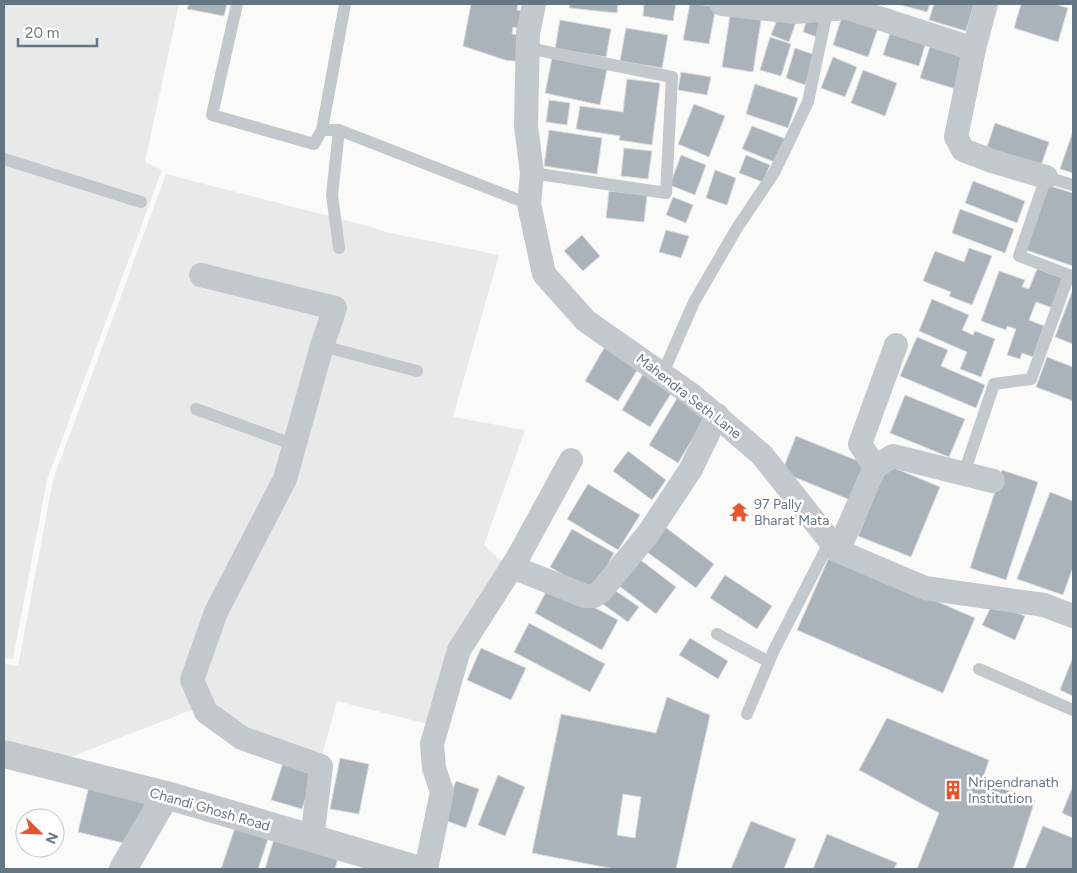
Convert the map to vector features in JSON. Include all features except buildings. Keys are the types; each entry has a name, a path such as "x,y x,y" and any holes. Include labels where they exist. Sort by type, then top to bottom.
{"street":[{"name":"Mahendra Seth Lane","path":"534,4 528,32 526,126 532,173 529,204 544,274 586,321 663,373 717,415 762,455 834,546 925,588 1044,605 1073,616"},
{"path":"722,4 795,12 828,6 848,8 974,49"},
{"path":"986,4 974,49 956,137 963,150 1046,176"},
{"path":"201,274 335,308 322,346 285,479 216,612 192,680 206,712 242,738 321,766 312,839"},
{"path":"875,467 860,444 896,345"},
{"path":"512,567 585,596 594,596 601,591 648,534 691,469 717,415"},
{"path":"834,546 875,467 893,456 993,481"},
{"path":"426,869 442,792 434,768 432,744 458,650 512,567 571,460"},
{"name":"Chandi Ghosh Road","path":"4,754 166,795 416,869"},
{"path":"124,869 166,795"}],"lane":[{"path":"237,4 212,115 314,144 322,130 344,4"},
{"path":"663,373 694,302 737,228 774,173 808,102 828,6"},
{"path":"528,48 672,77 666,193 532,173"},
{"path":"322,130 339,130 529,204"},
{"path":"339,130 332,195 339,248"},
{"path":"4,159 141,202"},
{"path":"964,473 994,384 1032,379 1071,274 1019,256 1046,176 1073,185"},
{"path":"322,346 417,371"},
{"path":"196,409 294,445"},
{"path":"747,714 769,662 834,546"},
{"path":"717,634 769,662"},
{"path":"979,669 1073,710"}],"shaded area":[{"path":"4,4 179,4 145,162 162,170 47,480 13,659 4,658"},
{"path":"166,174 385,232 499,255 453,417 525,430 484,545 505,564 431,725 337,701 321,759 241,731 212,702 60,761 4,744 4,664 18,666 53,480"}],"place":[{"name":"97 Pally Bharat Mata","path":"739,512"},
{"name":"Nripendranath Institution","path":"953,790"}]}
